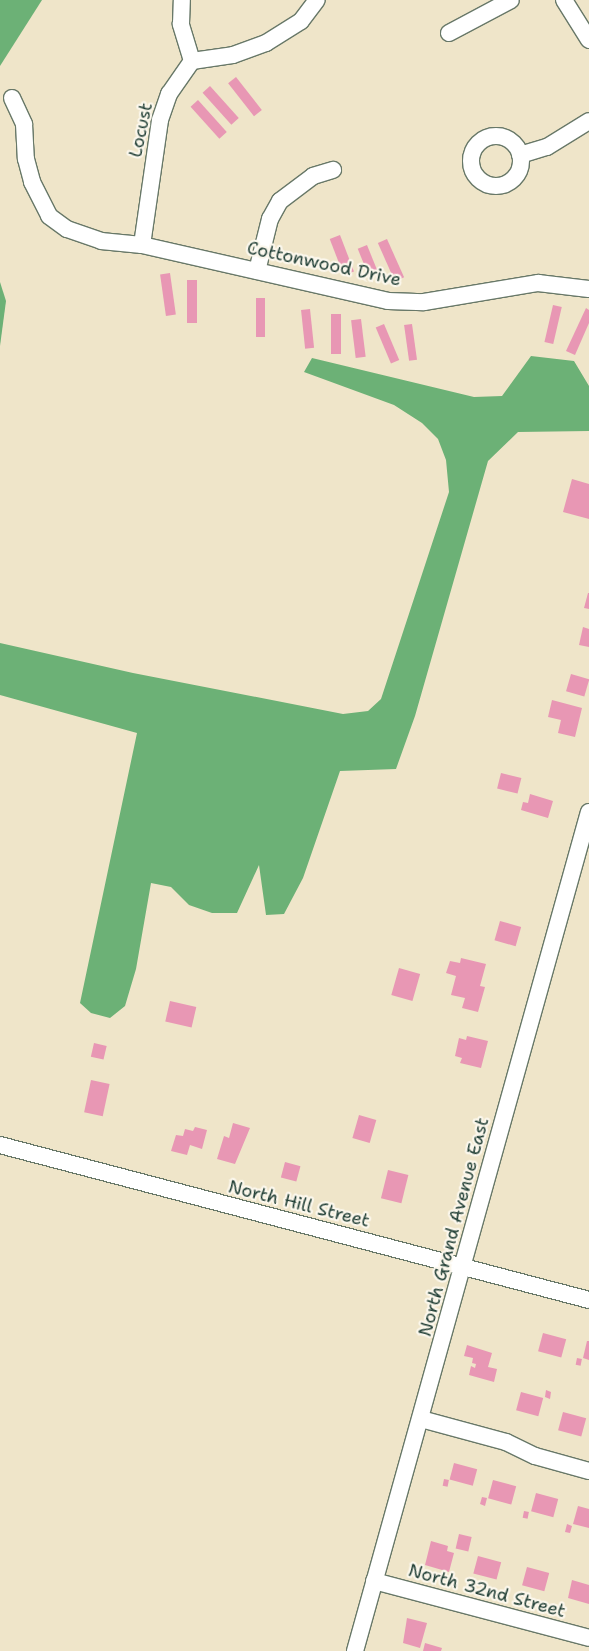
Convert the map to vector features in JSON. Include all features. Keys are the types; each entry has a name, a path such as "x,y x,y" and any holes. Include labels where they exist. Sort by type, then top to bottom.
{"street":[{"path":"182,0 182,24 192,61 234,54 266,43 301,21 317,0"},
{"path":"449,33 511,0"},
{"path":"564,0 589,40"},
{"name":"Locust","path":"142,245 158,127 169,94 192,61"},
{"name":"Cottonwood Drive","path":"12,98 20,110 24,124 26,159 32,182 50,216 67,229 101,241 142,245 388,301 424,302 538,283 589,289"},
{"path":"520,154 547,147 589,121"},
{"path":"257,271 270,219 280,201 313,176 333,170"},
{"name":"North Grand Avenue East","path":"355,1651 464,1266 589,812"},
{"name":"North Hill Street","path":"0,1145 589,1300"},
{"path":"421,1420 506,1442 535,1456 589,1471"},
{"name":"North 32nd Street","path":"374,1582 589,1638"}],"green space":[{"path":"0,0 42,0 0,66"},
{"path":"0,282 6,301 0,346"},
{"path":"531,356 574,361 589,386 589,431 518,432 488,461 415,716 396,769 340,771 303,878 284,914 266,915 259,865 237,913 212,913 189,905 171,887 151,883 136,969 125,1006 110,1018 91,1013 80,1003 137,733 0,695 0,643 133,673 343,714 368,711 381,699 449,492 446,460 438,439 422,423 394,405 304,372 312,358 474,397 502,396"}],"building":[{"path":"236,77 262,110 254,116 228,83"},
{"path":"210,86 239,118 231,125 203,93"},
{"path":"198,100 227,132 219,139 191,107"},
{"path":"340,235 354,271 344,275 330,239"},
{"path":"387,239 404,277 395,281 378,243"},
{"path":"367,245 379,274 369,277 358,249"},
{"path":"170,273 176,315 166,316 160,274"},
{"path":"187,280 197,280 197,323 187,323"},
{"path":"256,298 265,298 265,337 256,337"},
{"path":"553,305 562,307 553,344 544,342"},
{"path":"586,308 589,310 589,323 575,355 566,351"},
{"path":"310,309 314,348 305,349 301,310"},
{"path":"331,314 341,314 341,354 331,354"},
{"path":"361,319 366,357 356,358 351,320"},
{"path":"384,324 399,360 391,363 376,328"},
{"path":"412,324 417,360 409,361 404,325"},
{"path":"572,479 589,484 589,519 563,512"},
{"path":"589,593 589,609 584,608"},
{"path":"583,627 589,629 589,647 579,645"},
{"path":"571,674 589,679 584,697 566,691"},
{"path":"552,700 582,708 575,737 558,733 561,720 548,717"},
{"path":"501,773 521,778 518,794 497,789"},
{"path":"530,794 553,801 548,818 521,810 523,802 528,803"},
{"path":"500,921 521,927 516,946 494,940"},
{"path":"461,958 486,964 480,986 485,987 478,1012 462,1008 465,998 451,995 456,976 446,973 450,961 460,963"},
{"path":"399,968 420,974 412,1001 391,995"},
{"path":"170,1001 196,1007 192,1028 165,1021"},
{"path":"467,1036 488,1041 481,1068 460,1063 462,1058 455,1056 459,1038 466,1040"},
{"path":"94,1043 107,1046 104,1060 91,1057"},
{"path":"91,1080 110,1084 103,1116 84,1112"},
{"path":"359,1115 376,1120 370,1143 352,1138"},
{"path":"233,1123 250,1128 235,1164 217,1159 224,1136 229,1138"},
{"path":"195,1127 207,1130 202,1149 190,1145 187,1155 171,1151 176,1135 183,1136 185,1129 193,1131"},
{"path":"285,1162 300,1166 296,1182 281,1177"},
{"path":"388,1170 408,1175 401,1203 381,1198"},
{"path":"543,1333 566,1339 561,1358 538,1351"},
{"path":"587,1341 589,1341 589,1360 583,1358"},
{"path":"467,1345 492,1353 488,1367 497,1369 494,1382 469,1375 471,1366 475,1368 476,1364 472,1363 473,1358 464,1356"},
{"path":"577,1358 582,1359 581,1366 576,1365"},
{"path":"546,1390 551,1392 550,1399 545,1397"},
{"path":"521,1392 543,1398 538,1416 516,1410"},
{"path":"563,1412 586,1418 581,1437 558,1430"},
{"path":"454,1463 477,1469 473,1486 450,1479"},
{"path":"444,1479 449,1480 448,1487 443,1486"},
{"path":"493,1480 516,1486 511,1505 488,1498"},
{"path":"536,1493 558,1499 553,1517 531,1511"},
{"path":"482,1497 487,1498 485,1506 480,1504"},
{"path":"578,1506 589,1509 589,1528 573,1524"},
{"path":"524,1511 529,1512 528,1519 523,1518"},
{"path":"567,1524 572,1526 570,1533 565,1532"},
{"path":"459,1534 472,1537 468,1552 456,1549"},
{"path":"431,1541 448,1546 447,1551 454,1553 449,1572 425,1565"},
{"path":"478,1556 501,1562 497,1580 473,1573"},
{"path":"527,1567 549,1573 544,1591 522,1585"},
{"path":"572,1580 589,1585 589,1604 568,1598"},
{"path":"407,1618 427,1623 420,1648 403,1643"},
{"path":"425,1643 442,1648 441,1651 423,1651"}]}
